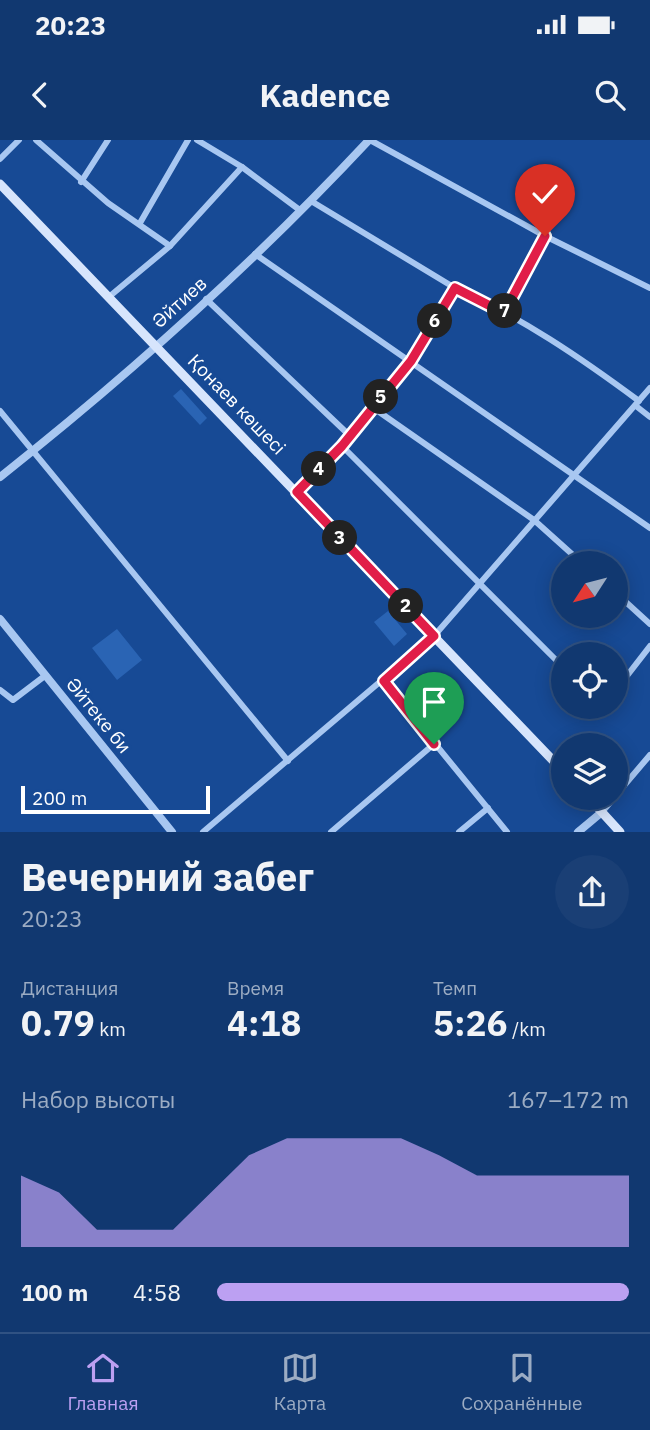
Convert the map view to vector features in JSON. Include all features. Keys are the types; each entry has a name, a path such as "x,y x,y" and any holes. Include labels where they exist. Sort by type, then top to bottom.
{"main road":[{"name":"Қонаев көшесі","path":"0,184 551,758"},
{"path":"602,812 620,831"}],"street":[{"path":"0,159 19,140"},
{"path":"36,140 81,182 170,246"},
{"path":"81,182 108,140"},
{"path":"139,223 188,140"},
{"path":"197,140 242,167 301,211"},
{"path":"369,140 545,236 650,288"},
{"name":"Әйтиев","path":"0,477 33,452 206,299 301,211 369,140"},
{"path":"110,296 170,246 242,167"},
{"path":"311,201 455,288 584,360 637,403 650,418"},
{"path":"504,313 545,236"},
{"path":"255,254 650,528"},
{"path":"297,492 342,446 348,434 411,361 455,288"},
{"path":"206,299 348,434"},
{"path":"203,831 384,681 434,636 650,388"},
{"path":"372,407 534,520 569,551"},
{"path":"0,411 288,761"},
{"path":"342,446 551,655"},
{"path":"628,604 650,624"},
{"name":"Әйтеке би","path":"0,620 172,831"},
{"path":"628,674 650,646"},
{"path":"0,690 13,700 46,675"},
{"path":"384,681 507,831"},
{"path":"331,831 434,744"},
{"path":"628,781 650,755"},
{"path":"459,831 488,808"},
{"path":"578,831 602,812"}],"shaded area":[{"path":"181,389 207,418 200,425 173,396"},
{"path":"388,611 407,634 394,646 374,622"},
{"path":"117,629 142,660 117,680 92,648"}],"route":[{"path":"434,744 384,681 434,636 297,492 342,446 348,434 411,361 455,288 504,313 545,236"}]}
